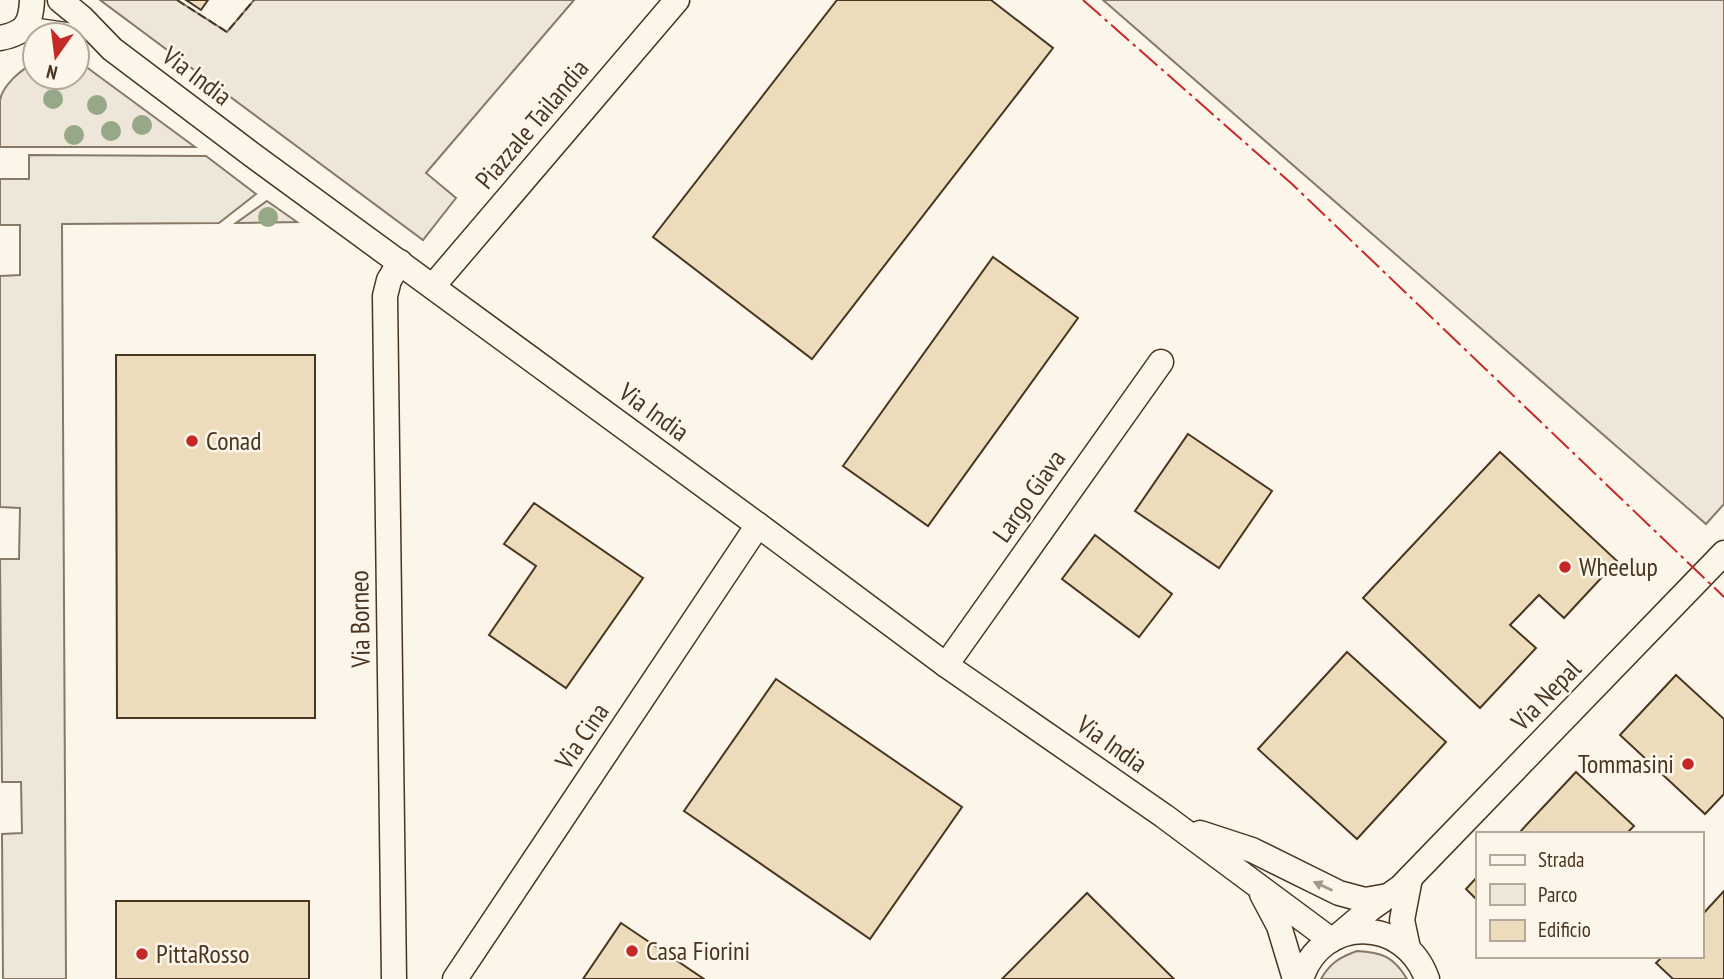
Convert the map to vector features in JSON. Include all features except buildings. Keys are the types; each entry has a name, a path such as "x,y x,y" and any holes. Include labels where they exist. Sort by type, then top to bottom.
{"street":[{"path":"8,39 32,16 32,0"},
{"name":"Via India","path":"60,0 82,18 112,50 251,154 946,665 1334,938"},
{"name":"Piazzale Tailandia","path":"433,286 677,0"},
{"name":"Via India","path":"91,43 112,50"},
{"name":"Via Borneo","path":"394,979 385,296 389,280 400,262"},
{"name":"Largo Giava","path":"946,665 1161,362"},
{"name":"Via Cina","path":"455,979 758,525"},
{"name":"Via Nepal","path":"1301,979 1315,952 1410,878 1724,554"},
{"name":"Via India","path":"1164,816 1202,834 1252,850 1339,893 1365,900 1389,896"},
{"path":"1408,948 1402,920 1410,878"},
{"name":"Via India","path":"1259,887 1279,926 1296,979"},
{"path":"1334,938 1355,931 1393,937 1408,948 1422,966 1427,979"}],"green space":[{"path":"100,0 177,0 227,32 254,0 574,0 426,173 456,198 423,240"},
{"path":"1103,0 1724,0 1724,504 1706,524"},
{"path":"91,70 195,147 0,147 0,100 9,83 21,71 21,91 91,91"},
{"path":"267,201 297,222 236,223"},
{"path":"1357,951 1386,957 1397,965 1407,979 1321,979 1336,961"}],"shaded area":[{"path":"29,155 206,156 256,194 219,223 62,224 66,979 3,979 2,834 22,833 21,782 2,782 0,559 19,559 20,508 0,507 0,276 20,275 20,225 0,225 0,179 29,179"}],"fence":[{"path":"177,0 227,32 254,0"}],"power":[{"path":"1083,0 1292,184 1724,597"}],"place":[{"name":"Conad","path":"192,441"},
{"name":"Wheelup","path":"1565,567"},
{"name":"Tommasini","path":"1688,764"},
{"name":"Casa Fiorini","path":"632,951"},
{"name":"PittaRosso","path":"142,954"}]}
